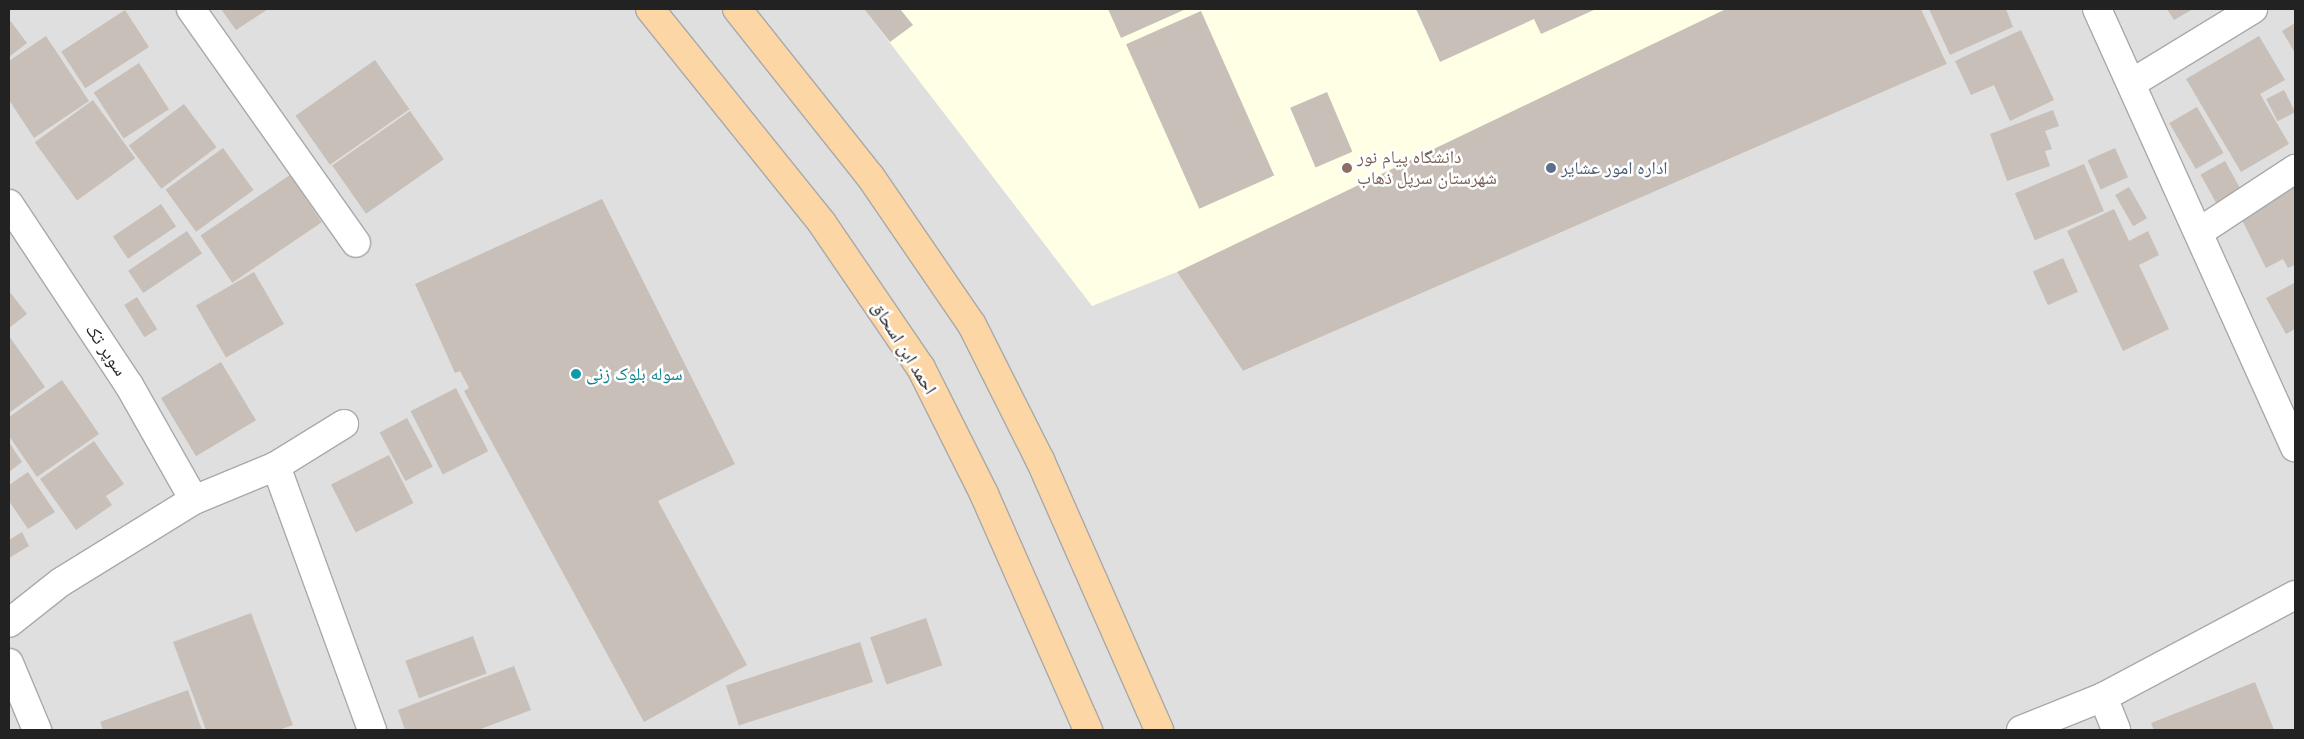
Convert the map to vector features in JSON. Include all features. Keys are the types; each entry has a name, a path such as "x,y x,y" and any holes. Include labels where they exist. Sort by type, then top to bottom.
{"main road":[{"name":"احمد ابن اسحاق","path":"650,9 822,223 921,368 984,494 1088,730"},
{"path":"736,9 870,176 972,325 1040,460 1159,730"}],"street":[{"path":"191,9 356,243"},
{"path":"2097,9 2295,447"},
{"path":"2132,83 2253,9"},
{"path":"2199,232 2295,169"},
{"name":"سوپر تک","path":"9,204 129,385 194,500"},
{"path":"13,612 194,500 276,466 344,424"},
{"path":"276,466 372,730"},
{"path":"2021,730 2103,697 2295,595"},
{"path":"9,663 37,730"},
{"path":"2103,697 2116,730"}],"shaded area":[{"path":"9,9 2295,9 2295,730 9,730"},
{"name":"دانشگاه پیام نور شهرستان سرپل ذهاب","path":"864,9 1921,9 1947,64 1243,371 1177,272 1092,306"}],"building":[{"path":"221,9 268,9 236,30"},
{"path":"864,9 900,9 913,25 890,42"},
{"path":"1108,9 1186,9 1121,38"},
{"path":"1416,9 1596,9 1541,34 1534,19 1440,62"},
{"name":"اداره امور عشایر","path":"1726,9 1921,9 1947,64 1243,371 1177,272"},
{"path":"1929,9 2006,9 2013,27 1950,55"},
{"path":"2167,9 2193,9 2174,20"},
{"path":"125,10 149,47 85,88 61,51"},
{"path":"1201,11 1274,175 1199,209 1126,44"},
{"path":"9,19 27,43 9,57"},
{"path":"2295,23 2295,53 2282,31"},
{"path":"2021,30 2054,100 2010,121 1994,85 1971,95 1955,61"},
{"path":"46,36 89,101 34,138 9,100 9,61"},
{"path":"2259,36 2285,80 2260,94 2289,144 2241,172 2186,79"},
{"path":"375,60 409,109 330,165 296,116"},
{"path":"139,63 169,109 124,139 94,92"},
{"path":"2284,90 2295,112 2278,121 2266,99"},
{"path":"1327,92 1352,152 1316,167 1290,108"},
{"path":"93,100 135,158 77,201 35,142"},
{"path":"184,104 216,147 161,189 129,146"},
{"path":"2197,107 2224,153 2196,169 2169,123"},
{"path":"2053,110 2059,126 2045,131 2052,149 2045,151 2050,166 2007,181 1990,134"},
{"path":"410,111 444,159 366,214 332,165"},
{"path":"223,148 254,190 196,232 166,190"},
{"path":"2115,148 2128,177 2101,189 2088,160"},
{"path":"2225,161 2241,190 2217,203 2201,175"},
{"path":"2084,164 2104,211 2035,240 2015,193"},
{"path":"290,175 322,222 232,283 200,235"},
{"path":"2129,187 2147,218 2133,226 2115,195"},
{"path":"2295,187 2295,265 2288,268 2283,259 2266,268 2240,216"},
{"name":"سوله بلوک زنی","path":"602,199 735,464 658,501 747,665 644,722 464,391 469,388 460,371 455,373 415,284"},
{"path":"161,204 176,226 128,259 113,236"},
{"path":"2114,209 2129,241 2148,231 2159,255 2139,265 2169,329 2123,351 2067,231"},
{"path":"187,231 202,253 143,293 128,271"},
{"path":"2063,258 2078,292 2048,305 2033,271"},
{"path":"254,272 284,324 226,357 196,306"},
{"path":"2294,283 2295,329 2286,334 2266,298"},
{"path":"9,291 27,314 9,328"},
{"path":"137,297 157,329 144,337 124,305"},
{"path":"9,336 45,387 9,413"},
{"path":"221,362 256,420 196,456 161,398"},
{"path":"62,380 99,434 37,477 9,436 9,417"},
{"path":"456,388 488,451 443,474 411,411"},
{"path":"407,418 433,467 405,481 380,433"},
{"path":"94,441 124,484 106,496 112,505 76,530 40,479"},
{"path":"9,442 22,462 9,472"},
{"path":"389,455 414,503 356,533 331,485"},
{"path":"28,472 55,512 28,529 9,501 9,485"},
{"path":"22,532 29,546 9,558 9,540"},
{"path":"251,613 293,725 279,730 206,730 173,642"},
{"path":"926,618 942,665 886,684 870,637"},
{"path":"473,636 487,674 419,698 405,661"},
{"path":"860,642 873,682 739,726 726,686"},
{"path":"514,666 531,710 478,730 405,730 398,710"},
{"path":"2255,682 2274,730 2154,730 2151,723"},
{"path":"188,690 202,730 103,730 100,722"}],"place":[{"name":"دانشگاه پیام نور شهرستان سرپل ذهاب","path":"1347,168"},
{"name":"اداره امور عشایر","path":"1551,168"},
{"name":"سوله بلوک زنی","path":"576,374"}]}
